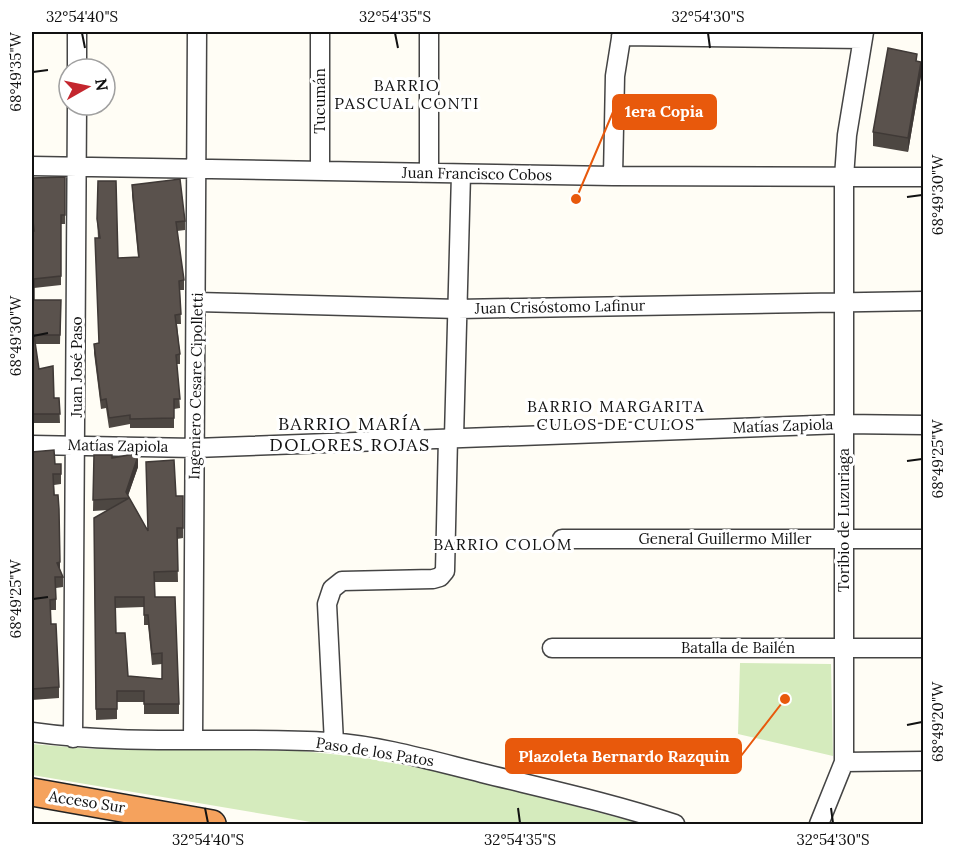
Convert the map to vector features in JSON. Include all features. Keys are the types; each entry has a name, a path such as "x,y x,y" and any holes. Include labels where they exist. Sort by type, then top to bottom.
{"highway":[{"name":"Acceso Sur","path":"32,792 212,825"}],"street":[{"path":"77,32 77,57"},
{"name":"Ingeniero Cesare Cipolletti","path":"193,740 197,32"},
{"name":"Tucumán","path":"320,32 320,170"},
{"path":"429,32 429,173"},
{"path":"613,176 615,76 622,34 863,35"},
{"name":"Toribio de Luzuriaga","path":"819,825 844,762 844,177 847,135 863,35"},
{"name":"Juan José Paso","path":"73,738 77,117"},
{"name":"Juan Francisco Cobos","path":"32,166 613,176 924,177"},
{"path":"334,743 327,604 332,589 342,581 433,579 445,571 462,174"},
{"name":"Juan Crisóstomo Lafinur","path":"197,303 458,309 924,301"},
{"name":"Matías Zapiola","path":"32,445 195,448 844,424 924,425"},
{"name":"General Guillermo Miller","path":"562,539 924,539"},
{"name":"Batalla de Bailén","path":"552,648 924,648"},
{"name":"Paso de los Patos","path":"32,732 73,738 334,743 410,756 623,807 675,825"},
{"path":"844,762 924,761"}],"green space":[{"path":"740,663 831,664 833,756 738,734"},
{"path":"32,744 93,749 301,751 360,757 452,774 642,824 323,824 32,775"}],"building":[{"path":"888,48 917,54 916,61 921,62 908,138 873,132"},
{"path":"65,177 65,215 61,215 61,276 34,279 34,300 61,300 60,335 34,335 39,369 53,366 54,398 59,398 60,414 32,414 32,231 34,231 32,178"},
{"path":"180,179 185,221 176,222 184,280 179,281 181,314 175,315 180,354 176,355 180,399 174,399 174,418 130,419 130,415 109,418 106,399 101,400 94,344 99,343 95,238 100,238 97,219 98,181 116,181 118,258 139,257 132,185"},
{"path":"54,450 55,464 61,464 61,474 53,474 54,495 58,495 59,509 60,562 57,563 63,577 55,577 56,599 50,600 51,624 56,624 59,687 32,689 32,452"},
{"path":"134,454 138,456 126,492 148,531 146,462 174,460 176,496 183,496 183,528 177,528 178,571 154,572 155,597 175,597 179,704 144,704 144,691 117,691 117,709 96,709 94,518 129,498 93,500 94,455 112,455 112,458","holes":["115,597 144,597 144,615 148,615 152,654 162,653 162,679 128,676 125,633 116,633"]}],"place":[{"name":"1era Copia","path":"576,199"},
{"name":"Plazoleta Bernardo Razquin","path":"785,699"}],"district":[{"name":"BARRIO PASCUAL CONTI","path":"407,94"},
{"name":"BARRIO MARGARITA CULOS DE CULOS","path":"616,415"},
{"name":"BARRIO MARÍA DOLORES ROJAS","path":"350,434"},
{"name":"BARRIO COLOM","path":"503,544"}]}
